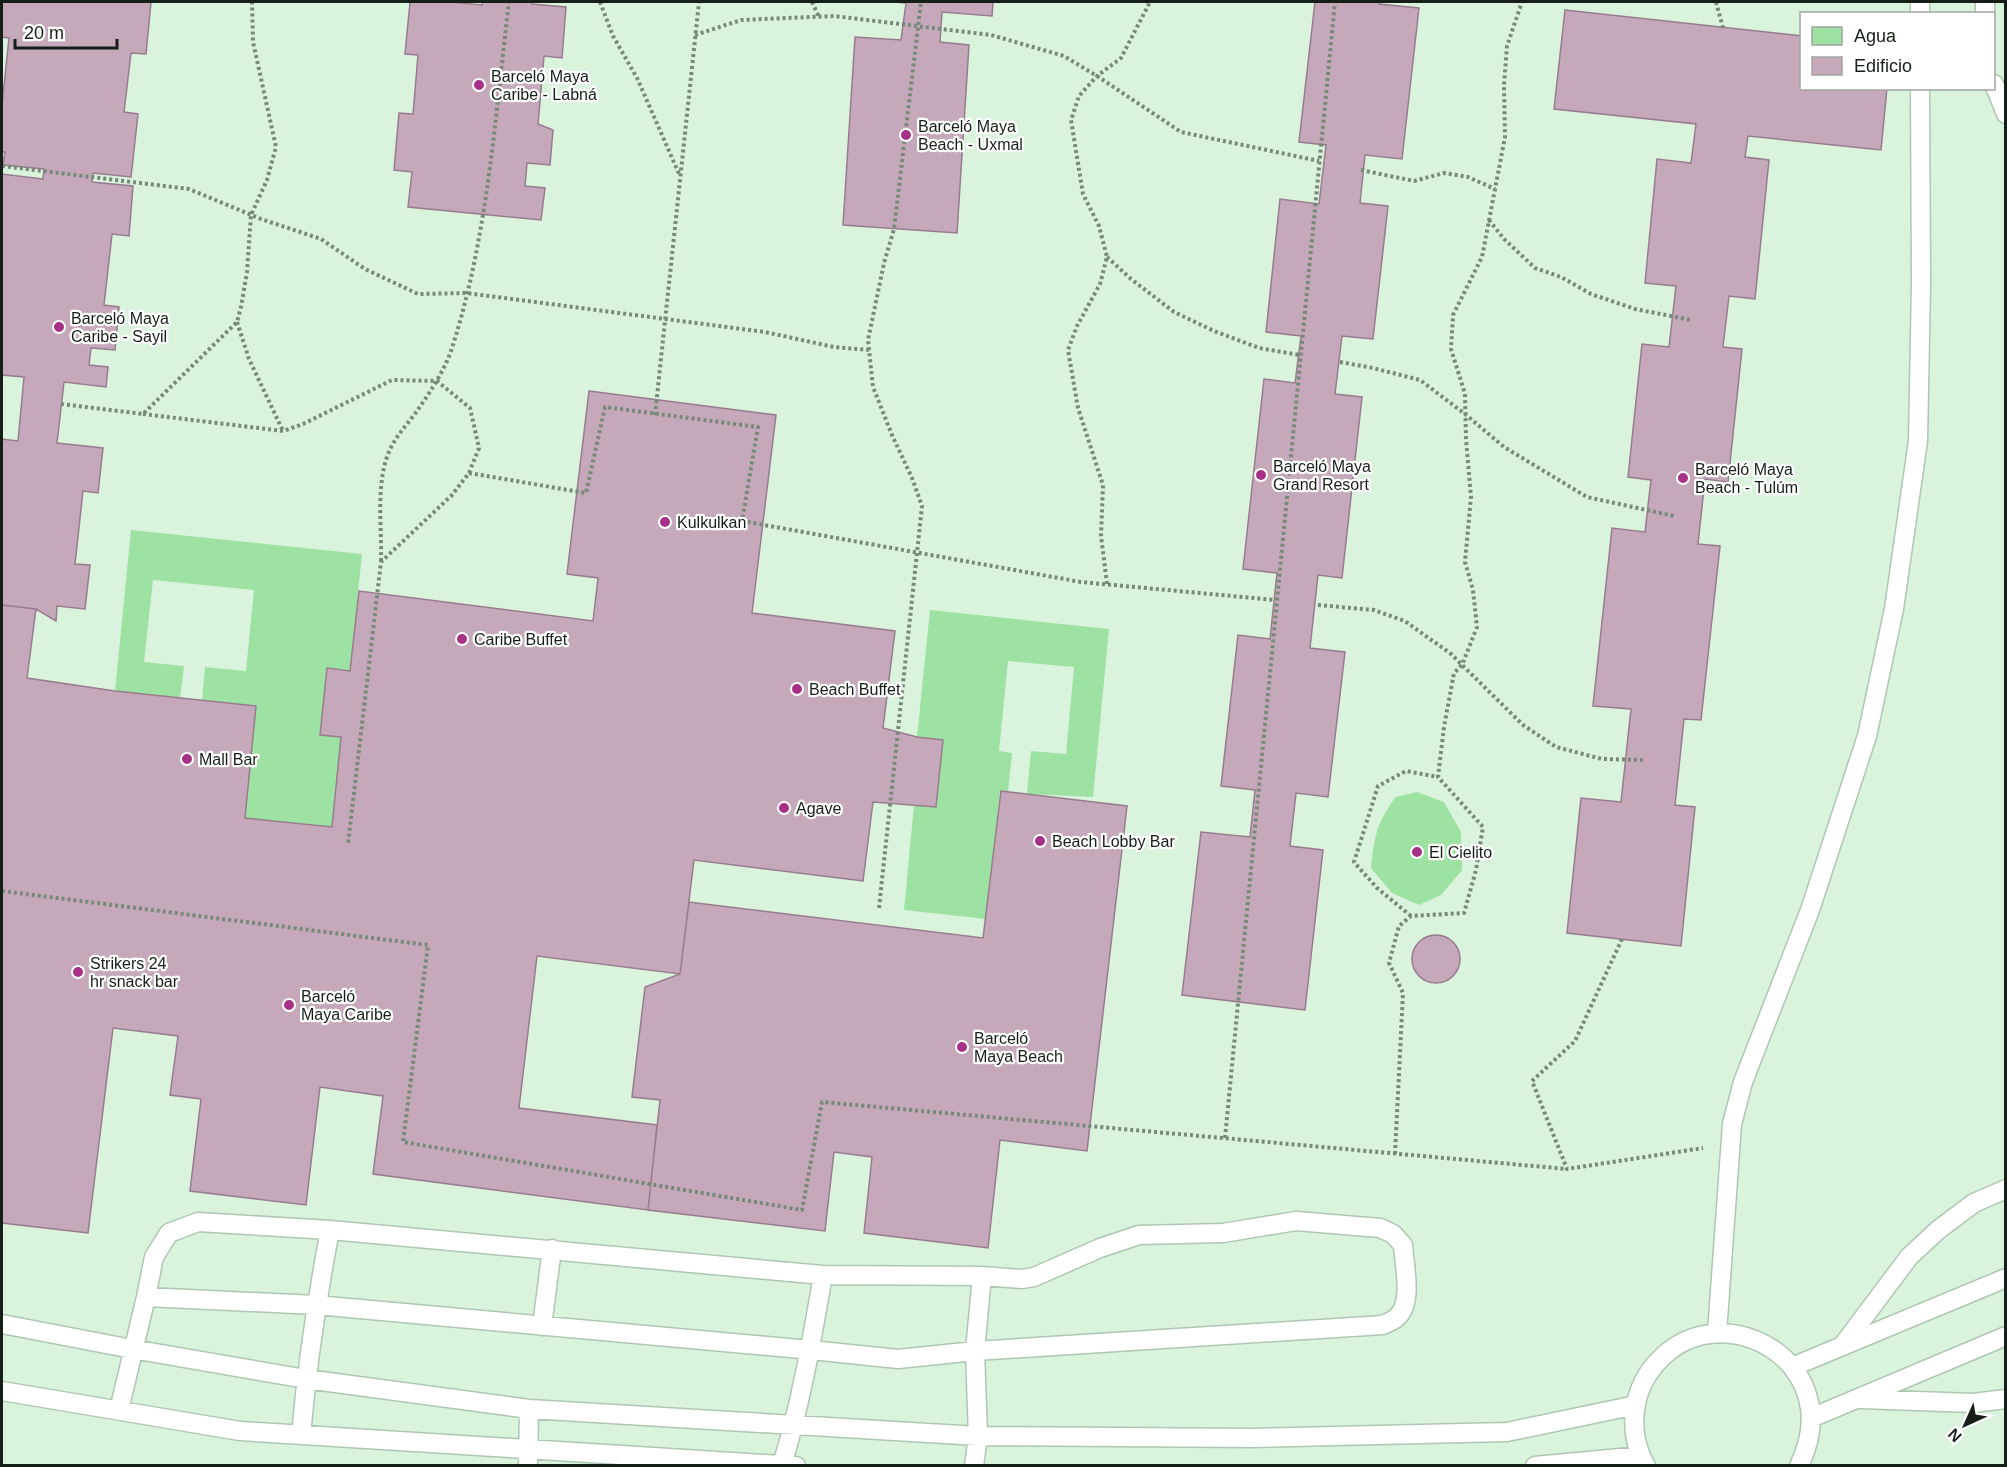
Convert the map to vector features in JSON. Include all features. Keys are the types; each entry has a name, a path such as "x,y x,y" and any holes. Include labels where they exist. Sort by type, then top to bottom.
{"lane":[{"path":"1995,86 2006,114"},
{"path":"1718,1333 1732,1124 1743,1082 1810,910 1867,736 1894,609 1918,441 1921,284 1920,90"},
{"path":"1843,1346 1909,1257 1938,1230 1974,1203 2006,1189"},
{"path":"120,1410 154,1257 169,1233 198,1222 330,1230 823,1275 982,1276 1022,1279 1034,1277 1100,1248 1139,1235 1223,1233 1296,1221 1380,1228 1393,1234 1403,1245 1407,1298 1403,1310 1396,1318 1383,1325 975,1351 898,1359 316,1305 146,1296"},
{"path":"301,1435 316,1305 330,1230"},
{"path":"542,1326 552,1249"},
{"path":"2,1390 240,1431 529,1457 789,1465 794,1425 811,1350 823,1275"},
{"path":"974,1466 978,1436 975,1351 982,1276"},
{"path":"1792,1367 2006,1278"},
{"path":"2,1324 132,1349 306,1378 529,1408 978,1436 1254,1438 1507,1432 1636,1405"},
{"path":"1535,1466 1644,1461 1635,1436 1634,1415 1638,1394 1647,1374 1660,1358 1677,1345 1696,1336 1718,1333 1739,1334 1760,1341 1778,1352 1792,1367 1803,1386 1810,1406 1807,1448 1799,1466"},
{"path":"1810,1418 2006,1336"},
{"path":"1856,1399 1973,1403 2006,1399"},
{"path":"529,1408 529,1457"}],"path":[{"path":"252,2 253,42 276,147 267,180 251,215 247,272 237,322 249,359 283,431"},
{"path":"348,844 381,562 381,480 387,456 399,434 437,381 452,349 481,232 509,2"},
{"path":"600,2 613,36 637,78 680,176"},
{"path":"655,414 699,2"},
{"path":"812,2 819,17"},
{"path":"879,908 922,506 873,387 868,340 884,263 894,229 921,2"},
{"path":"1107,584 1101,536 1103,485 1078,408 1068,350 1077,326 1100,284 1107,257 1099,226 1083,194 1071,120 1079,96 1097,76 1121,58 1150,2"},
{"path":"1225,1138 1335,2"},
{"path":"1438,777 1454,674 1462,665 1477,627 1473,590 1465,562 1471,497 1465,394 1451,349 1454,315 1482,257 1505,137 1503,85 1507,46 1522,2"},
{"path":"1716,2 1723,28"},
{"path":"695,35 741,20 834,16 991,35 1064,57 1097,76 1180,132 1319,161"},
{"path":"2,166 189,189 251,215 321,239 365,269 418,294 466,293 765,332 834,347 869,350"},
{"path":"1361,170 1414,182 1444,173 1468,177 1495,189"},
{"path":"1489,220 1504,239 1535,268 1561,277 1591,294 1624,305 1691,320"},
{"path":"1107,257 1174,312 1214,331 1259,348 1300,355"},
{"path":"143,414 237,322"},
{"path":"1340,362 1420,380 1504,447 1587,497 1674,516"},
{"path":"61,404 283,431 303,424 392,380 437,381 471,408 479,447 469,472 452,495 381,562"},
{"path":"469,472 586,493 605,407 758,426 742,521 1081,582 1275,600"},
{"path":"1318,605 1374,610 1405,621 1451,654 1523,725 1556,747 1602,759 1644,760"},
{"path":"1395,1154 1403,993 1389,963 1399,926 1411,916 1464,913 1476,870 1483,827 1438,777 1406,771 1378,786 1354,862 1377,888 1411,916"},
{"path":"2,891 428,945 403,1142 802,1210 822,1102 1567,1169 1730,1144"},
{"path":"1567,1169 1532,1081 1575,1041 1622,939"}],"water":[{"path":"131,530 362,554 350,671 327,669 320,735 341,737 332,827 245,818 256,706 202,700 205,667 246,671 254,590 153,580 144,662 184,666 180,698 115,691"},
{"path":"930,610 1109,629 1093,797 1027,794 1031,751 1066,754 1074,667 1008,661 999,751 1012,753 1008,792 1000,791 986,919 904,910 914,805 936,807 943,740 917,737"},
{"name":"El Cielito","path":"1417,792 1444,802 1461,832 1462,870 1441,895 1419,905 1392,893 1371,868 1375,839 1384,814 1396,797"}],"building":[{"name":"Barceló Maya Caribe - Sayil","path":"2,2 151,2 146,54 131,53 124,112 138,114 131,177 93,173 92,182 133,186 129,236 112,234 104,305 119,307 115,350 91,348 89,365 108,367 106,387 64,382 57,443 103,448 98,493 83,491 75,564 90,565 85,609 57,606 56,621 36,609 2,605 2,439 18,441 24,377 2,375 2,174 43,179 44,169 3,165 5,152 2,152 2,105 9,38 2,37"},
{"name":"Barceló Maya Caribe - Labná","path":"410,2 482,5 483,2 532,2 532,4 566,7 562,58 544,56 538,124 553,130 550,165 527,163 525,186 545,188 541,220 408,207 412,172 394,170 399,113 413,114 418,55 405,54"},
{"name":"Barceló Maya Beach - Uxmal","path":"894,2 993,2 992,16 942,12 940,42 969,45 957,233 843,225 855,37 901,40 906,3"},
{"path":"1315,2 1380,2 1379,4 1419,8 1402,159 1365,155 1360,203 1388,206 1373,339 1342,336 1335,394 1362,397 1342,578 1318,575 1310,648 1345,652 1328,797 1296,793 1290,846 1323,850 1305,1010 1182,995 1201,832 1250,837 1255,790 1221,786 1238,635 1270,639 1277,573 1243,569 1264,379 1295,383 1301,336 1266,332 1280,199 1319,204 1326,145 1299,142"},
{"name":"Barceló Maya Beach - Tulúm","path":"1565,10 1800,36 1800,90 1887,90 1881,150 1748,136 1745,157 1769,160 1755,299 1729,296 1723,347 1742,349 1728,482 1705,479 1698,544 1720,546 1701,720 1684,719 1675,805 1695,807 1681,946 1567,933 1581,798 1621,802 1631,709 1593,706 1612,528 1645,532 1651,480 1628,477 1642,344 1669,347 1676,286 1645,283 1657,159 1691,163 1696,124 1554,109"},
{"path":"589,391 776,415 752,613 895,631 883,728 917,737 943,740 936,807 873,802 863,881 694,860 680,974 537,956 519,1108 657,1125 648,1210 373,1174 383,1096 320,1087 306,1205 190,1191 201,1099 170,1095 178,1036 113,1028 88,1233 2,1223 2,605 36,609 27,678 115,691 256,706 245,818 332,827 341,737 320,735 327,668 350,671 359,591 593,621 598,578 567,574"},
{"path":"1001,791 1127,806 1087,1151 1000,1140 988,1248 864,1233 872,1157 834,1152 825,1231 648,1210 660,1100 632,1097 645,987 680,974 689,902 983,938"},
{"path":"1431,935 1441,935 1453,942 1460,954 1460,964 1453,976 1441,983 1431,983 1416,972 1412,964 1412,954 1423,939"}],"place":[{"name":"Barceló Maya Caribe - Labná","path":"479,85"},
{"name":"Barceló Maya Beach - Uxmal","path":"906,135"},
{"name":"Barceló Maya Caribe - Sayil","path":"59,327"},
{"name":"Barceló Maya Grand Resort","path":"1261,475"},
{"name":"Barceló Maya Beach - Tulúm","path":"1683,478"},
{"name":"Kulkulkan","path":"665,522"},
{"name":"Caribe Buffet","path":"462,639"},
{"name":"Beach Buffet","path":"797,689"},
{"name":"Mall Bar","path":"187,759"},
{"name":"Agave","path":"784,808"},
{"name":"Beach Lobby Bar","path":"1040,841"},
{"name":"El Cielito","path":"1417,852"},
{"name":"Strikers 24 hr snack bar","path":"78,972"},
{"name":"Barceló Maya Caribe","path":"289,1005"},
{"name":"Barceló Maya Beach","path":"962,1047"}]}
